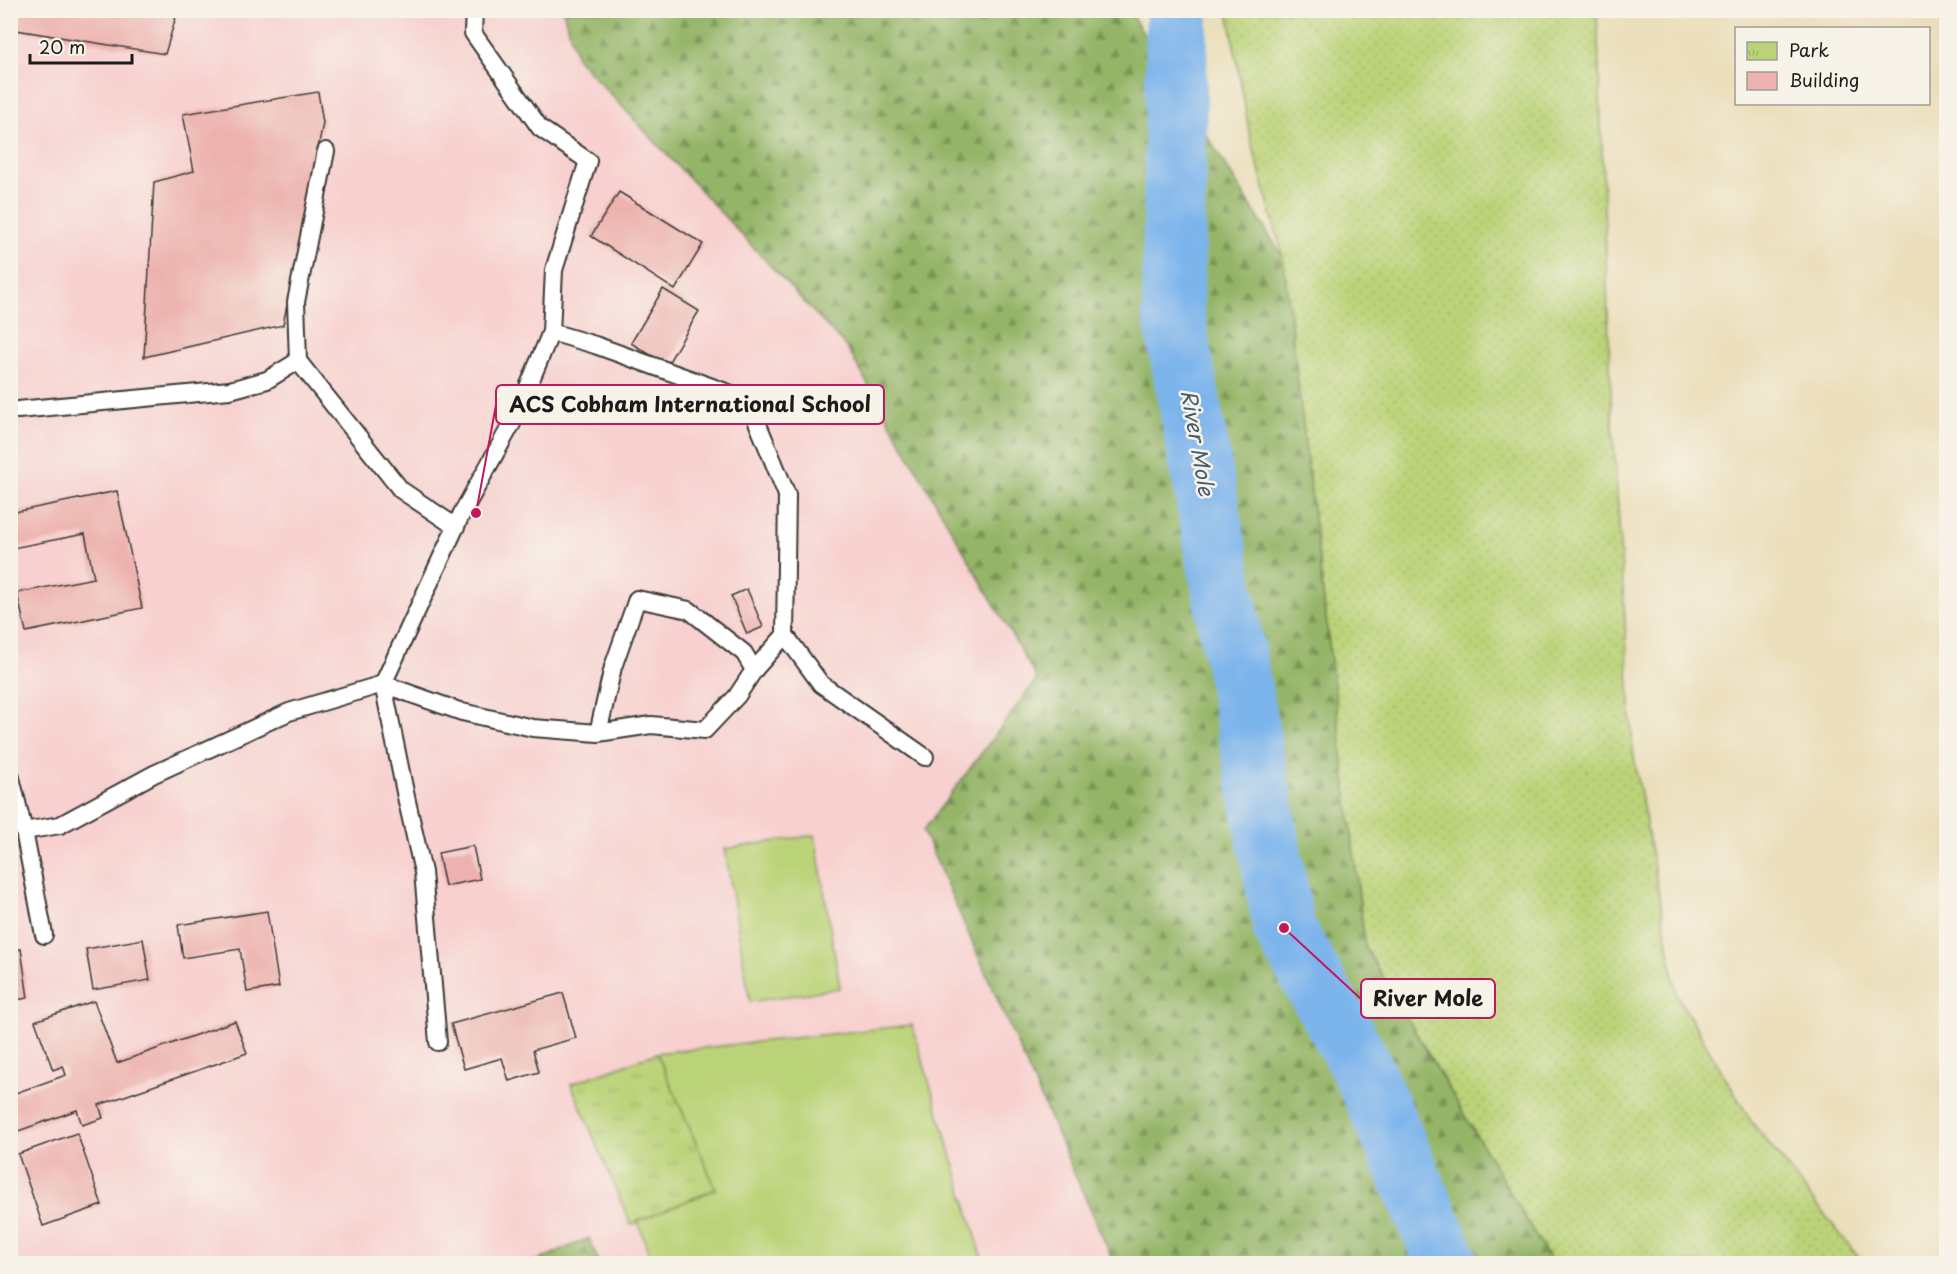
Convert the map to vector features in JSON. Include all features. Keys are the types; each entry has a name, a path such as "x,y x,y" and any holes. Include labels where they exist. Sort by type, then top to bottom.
{"lane":[{"path":"438,1042 423,872 405,797 383,684 456,527 515,418 551,332 554,270 588,161 540,128 473,33 474,10"},
{"path":"326,151 296,302 298,361 400,490 456,527"},
{"path":"551,332 595,345 748,400 787,495 784,635 821,684 925,757"},
{"path":"18,410 230,390 267,380 298,361"},
{"path":"598,733 613,668 637,599 689,610 744,653 754,670"},
{"path":"24,831 60,825 154,774 288,712 383,684 462,711 534,728 598,733 651,725 705,730 737,696 754,670 784,635"},
{"path":"10,774 24,831 44,935"}],"shaded area":[{"path":"10,11 563,11 577,58 847,348 1037,679 923,832 1114,1263 599,1264 589,1239 532,1264 11,1263"}],"green space":[{"path":"563,11 1129,11 1283,257 1365,947 1552,1263 1114,1263 923,831 1037,679 847,348 577,58"},
{"path":"1228,11 1597,11 1611,395 1633,751 1677,995 1751,1121 1863,1263 1552,1263 1365,947 1283,257 1250,136"},
{"path":"815,835 840,988 750,1002 725,849"},
{"path":"912,1025 984,1263 652,1263 638,1221 716,1189 657,1053"},
{"path":"657,1053 716,1189 631,1225 571,1084"},
{"path":"589,1238 599,1263 532,1263"}],"building":[{"path":"10,10 178,10 165,54 10,29"},
{"path":"318,92 323,123 283,325 144,357 154,182 194,171 183,114"},
{"path":"619,192 703,244 675,290 591,236"},
{"path":"663,289 699,311 667,365 631,343"},
{"path":"117,491 142,608 26,632 17,593 94,578 85,534 13,548 10,535 10,513"},
{"path":"747,589 763,627 747,634 731,596"},
{"path":"473,846 480,879 445,886 438,853"},
{"path":"267,911 279,987 247,992 240,949 183,958 178,925"},
{"path":"143,939 150,980 93,990 86,949"},
{"path":"21,949 28,998 10,1001 10,951"},
{"path":"563,993 576,1038 533,1050 539,1072 509,1081 502,1058 464,1069 451,1024"},
{"path":"94,1001 117,1063 235,1021 247,1053 99,1105 103,1118 82,1125 77,1110 10,1134 10,1095 66,1075 63,1066 53,1070 35,1021"},
{"path":"77,1133 102,1205 43,1226 18,1154"}],"waterway":[{"name":"River Mole","path":"1177,10 1173,312 1284,928 1360,1064 1448,1264"}],"place":[{"name":"ACS Cobham International School","path":"476,513"},
{"name":"River Mole","path":"1284,928"}]}
